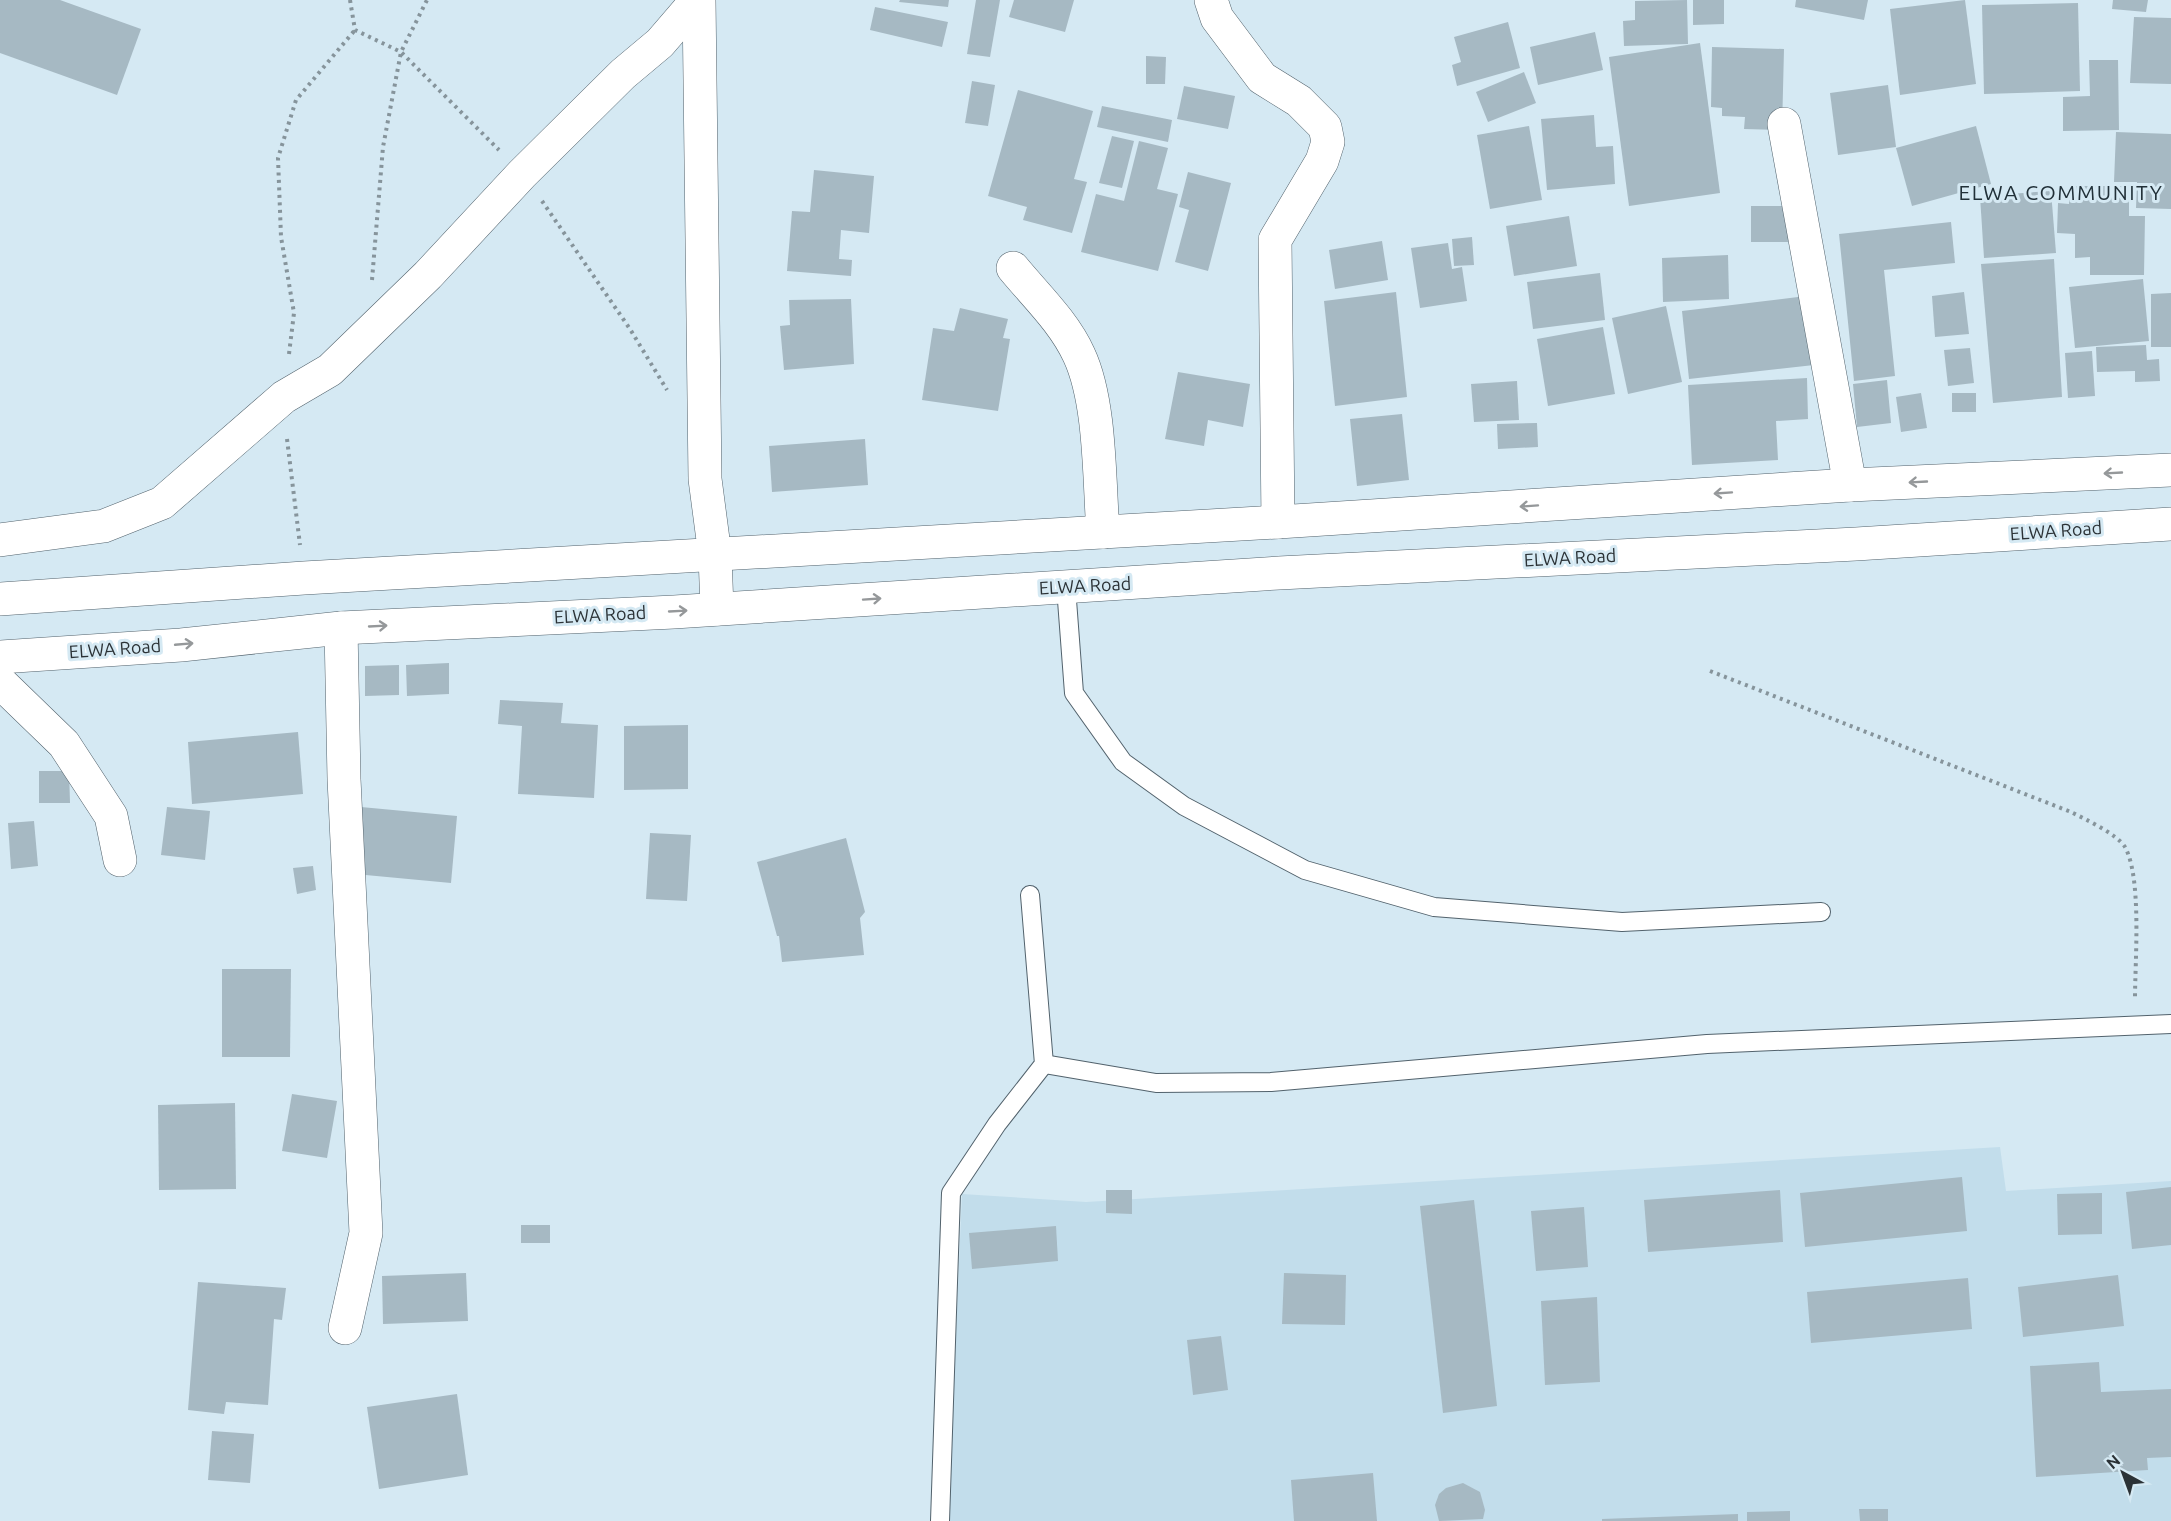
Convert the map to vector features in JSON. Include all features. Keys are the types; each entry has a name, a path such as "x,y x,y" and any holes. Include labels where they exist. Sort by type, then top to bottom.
{"main road":[{"path":"0,540 104,526 162,503 284,397 330,370 428,275 522,174 623,74 660,43 698,0"},
{"path":"698,0 705,479 715,555 717,609"},
{"path":"1222,6 1262,78 1299,101 1325,127 1328,142 1322,161 1275,240 1278,522"},
{"path":"1784,124 1850,485"},
{"path":"1013,268 1061,324 1080,356 1092,396 1103,532"},
{"path":"0,599 304,578 1278,522 1850,485 2171,470"},
{"name":"ELWA Road","path":"0,657 181,645 341,628 717,609 2171,524"},
{"path":"341,628 344,779 366,1233 345,1328"},
{"path":"0,682 64,744 111,816 120,860"}],"lane":[{"path":"1066,588 1074,693 1123,762 1184,806 1305,870 1434,908 1622,922 1821,912"},
{"path":"940,1521 951,1193 997,1124 1044,1064 1030,895"},
{"path":"1044,1064 1156,1083 1271,1082 1707,1044 2136,1028 2171,1024"}],"path":[{"path":"304,578 291,480 284,397 294,313 281,237 278,158 296,100 355,30 350,0"},
{"path":"371,290 383,147 401,52 427,0"},
{"path":"355,30 401,52 522,174 630,329 667,389 669,399"},
{"path":"1710,671 2071,812 2102,829 2124,846 2134,876 2136,1028"}],"shaded area":[{"path":"2000,1147 2006,1191 2171,1181 2171,1521 948,1521 962,1194 1086,1202"}],"building":[{"path":"0,0 60,0 141,29 117,95 0,53"},
{"path":"900,0 949,0 948,7 899,2"},
{"path":"976,0 1000,0 990,57 967,54"},
{"path":"1014,0 1074,0 1065,32 1009,17"},
{"path":"1687,0 1688,44 1624,46 1623,21 1635,20 1635,1"},
{"path":"1693,0 1724,0 1724,24 1693,25"},
{"path":"1796,0 1868,0 1864,20 1795,7"},
{"path":"1965,0 1976,84 1900,95 1890,9"},
{"path":"2113,0 2148,0 2146,12 2112,9"},
{"path":"2078,3 2080,91 1984,94 1982,5"},
{"path":"875,7 948,22 942,47 870,30"},
{"path":"2134,17 2171,18 2171,84 2130,83"},
{"path":"1508,22 1520,68 1457,86 1452,65 1461,62 1454,37"},
{"path":"1595,32 1603,70 1538,85 1530,47"},
{"path":"1700,43 1720,193 1629,206 1609,57"},
{"path":"1712,47 1784,49 1782,130 1744,129 1745,117 1722,116 1722,108 1711,107"},
{"path":"1146,56 1166,57 1165,84 1146,84"},
{"path":"2089,60 2118,60 2119,130 2063,131 2063,97 2090,96"},
{"path":"1524,72 1536,103 1488,122 1476,92"},
{"path":"972,81 995,85 988,126 965,123"},
{"path":"1888,85 1896,147 1838,155 1830,93"},
{"path":"1184,86 1235,96 1228,129 1177,119"},
{"path":"1018,90 1093,111 1074,179 1087,182 1072,233 1023,220 1027,207 988,196"},
{"path":"1102,106 1172,120 1168,142 1097,127"},
{"path":"1594,115 1596,147 1613,146 1615,184 1547,190 1541,119"},
{"path":"1529,126 1542,200 1490,209 1477,135"},
{"path":"1976,126 1991,184 1912,206 1896,148"},
{"path":"2116,132 2171,134 2171,209 2136,208 2137,182 2114,182"},
{"path":"1112,136 1134,141 1122,188 1099,183"},
{"path":"1139,141 1168,148 1157,189 1178,194 1158,271 1081,252 1096,194 1124,201"},
{"path":"814,170 874,176 869,233 841,230 839,259 852,260 851,276 787,271 792,211 810,212"},
{"path":"1188,172 1231,183 1208,271 1175,262 1189,210 1179,207"},
{"path":"2070,186 2129,186 2129,216 2145,216 2144,275 2090,275 2090,257 2075,258 2075,234 2057,233 2058,203 2069,204"},
{"path":"2051,191 2056,253 1984,258 1980,196"},
{"path":"1751,206 1789,206 1788,242 1751,242"},
{"path":"1569,216 1577,266 1514,276 1506,226"},
{"path":"1951,222 1955,263 1884,270 1895,376 1854,381 1839,234"},
{"path":"1472,237 1474,265 1454,266 1452,239"},
{"path":"1382,241 1388,280 1335,289 1329,250"},
{"path":"1448,243 1452,269 1462,267 1467,301 1420,308 1411,248"},
{"path":"1728,255 1729,299 1663,302 1662,258"},
{"path":"2054,259 2062,397 1993,403 1981,264"},
{"path":"1600,273 1605,320 1533,329 1527,282"},
{"path":"2143,279 2149,341 2075,348 2069,287"},
{"path":"1396,292 1407,397 1335,406 1324,301"},
{"path":"1964,292 1969,334 1935,337 1932,296"},
{"path":"2171,293 2171,347 2151,347 2151,294"},
{"path":"1806,296 1814,365 1689,379 1682,311"},
{"path":"851,299 854,364 784,370 780,326 790,325 789,300"},
{"path":"1666,306 1682,382 1628,394 1612,318"},
{"path":"960,308 1008,319 1003,338 1010,339 998,411 922,400 933,328 954,331"},
{"path":"1603,327 1615,394 1548,406 1537,339"},
{"path":"2146,345 2147,360 2159,359 2160,381 2135,382 2135,371 2097,372 2096,347"},
{"path":"1970,348 1974,383 1948,386 1944,350"},
{"path":"2092,351 2095,396 2068,398 2065,353"},
{"path":"1178,372 1250,384 1243,427 1208,420 1204,446 1165,439"},
{"path":"1807,378 1808,419 1776,421 1778,460 1692,465 1688,385"},
{"path":"1887,380 1891,423 1857,427 1853,384"},
{"path":"1517,381 1519,420 1474,422 1471,384"},
{"path":"1921,393 1927,428 1901,432 1896,397"},
{"path":"1952,393 1976,393 1976,412 1952,412"},
{"path":"1402,414 1409,480 1357,486 1350,419"},
{"path":"1537,423 1538,447 1498,449 1497,424"},
{"path":"865,439 868,485 772,492 769,446"},
{"path":"449,663 449,694 407,696 406,665"},
{"path":"399,665 399,695 365,696 365,666"},
{"path":"500,700 563,703 561,723 598,725 594,798 518,794 522,726 498,724"},
{"path":"688,725 688,789 624,790 624,726"},
{"path":"298,732 303,794 192,804 188,742"},
{"path":"39,771 69,771 70,803 39,803"},
{"path":"167,807 210,811 205,860 161,855"},
{"path":"361,807 457,816 451,883 355,874"},
{"path":"34,821 38,866 11,869 8,823"},
{"path":"650,833 691,835 687,901 646,899"},
{"path":"846,838 865,912 860,918 864,955 782,962 779,936 777,936 757,862"},
{"path":"313,866 316,890 297,894 293,868"},
{"path":"222,969 291,969 290,1057 222,1057"},
{"path":"292,1094 337,1101 327,1158 282,1151"},
{"path":"235,1103 236,1189 159,1190 158,1105"},
{"path":"1962,1177 1967,1231 1805,1247 1800,1193"},
{"path":"2171,1187 2171,1245 2132,1249 2126,1192"},
{"path":"1106,1190 1132,1190 1132,1214 1106,1213"},
{"path":"1780,1190 1783,1242 1648,1252 1644,1200"},
{"path":"2102,1193 2102,1234 2058,1235 2057,1194"},
{"path":"1474,1200 1497,1406 1443,1413 1420,1206"},
{"path":"1584,1207 1588,1267 1536,1271 1531,1211"},
{"path":"521,1225 550,1225 550,1243 521,1243"},
{"path":"1056,1226 1058,1261 972,1269 969,1233"},
{"path":"466,1273 468,1321 383,1324 382,1276"},
{"path":"1284,1273 1346,1275 1345,1325 1282,1324"},
{"path":"2118,1275 2124,1326 2023,1337 2018,1287"},
{"path":"1968,1278 1972,1329 1811,1343 1807,1292"},
{"path":"198,1282 286,1288 282,1320 274,1319 268,1405 226,1402 224,1414 188,1410"},
{"path":"1597,1297 1600,1382 1545,1385 1541,1301"},
{"path":"1221,1336 1228,1390 1193,1395 1187,1340"},
{"path":"2099,1362 2101,1392 2171,1389 2171,1457 2147,1458 2148,1470 2036,1477 2030,1366"},
{"path":"457,1394 468,1475 379,1489 367,1407"},
{"path":"212,1431 254,1434 250,1483 208,1480"},
{"path":"1373,1473 1377,1521 1294,1521 1291,1480"},
{"path":"1463,1483 1480,1492 1485,1510 1483,1519 1439,1521 1435,1505 1439,1494 1446,1488"},
{"path":"1859,1509 1888,1509 1888,1521 1860,1521"},
{"path":"1790,1511 1790,1521 1747,1521 1747,1512"},
{"path":"1738,1514 1738,1521 1602,1521 1602,1519"}],"district":[{"name":"ELWA COMMUNITY","path":"2061,193"}]}
